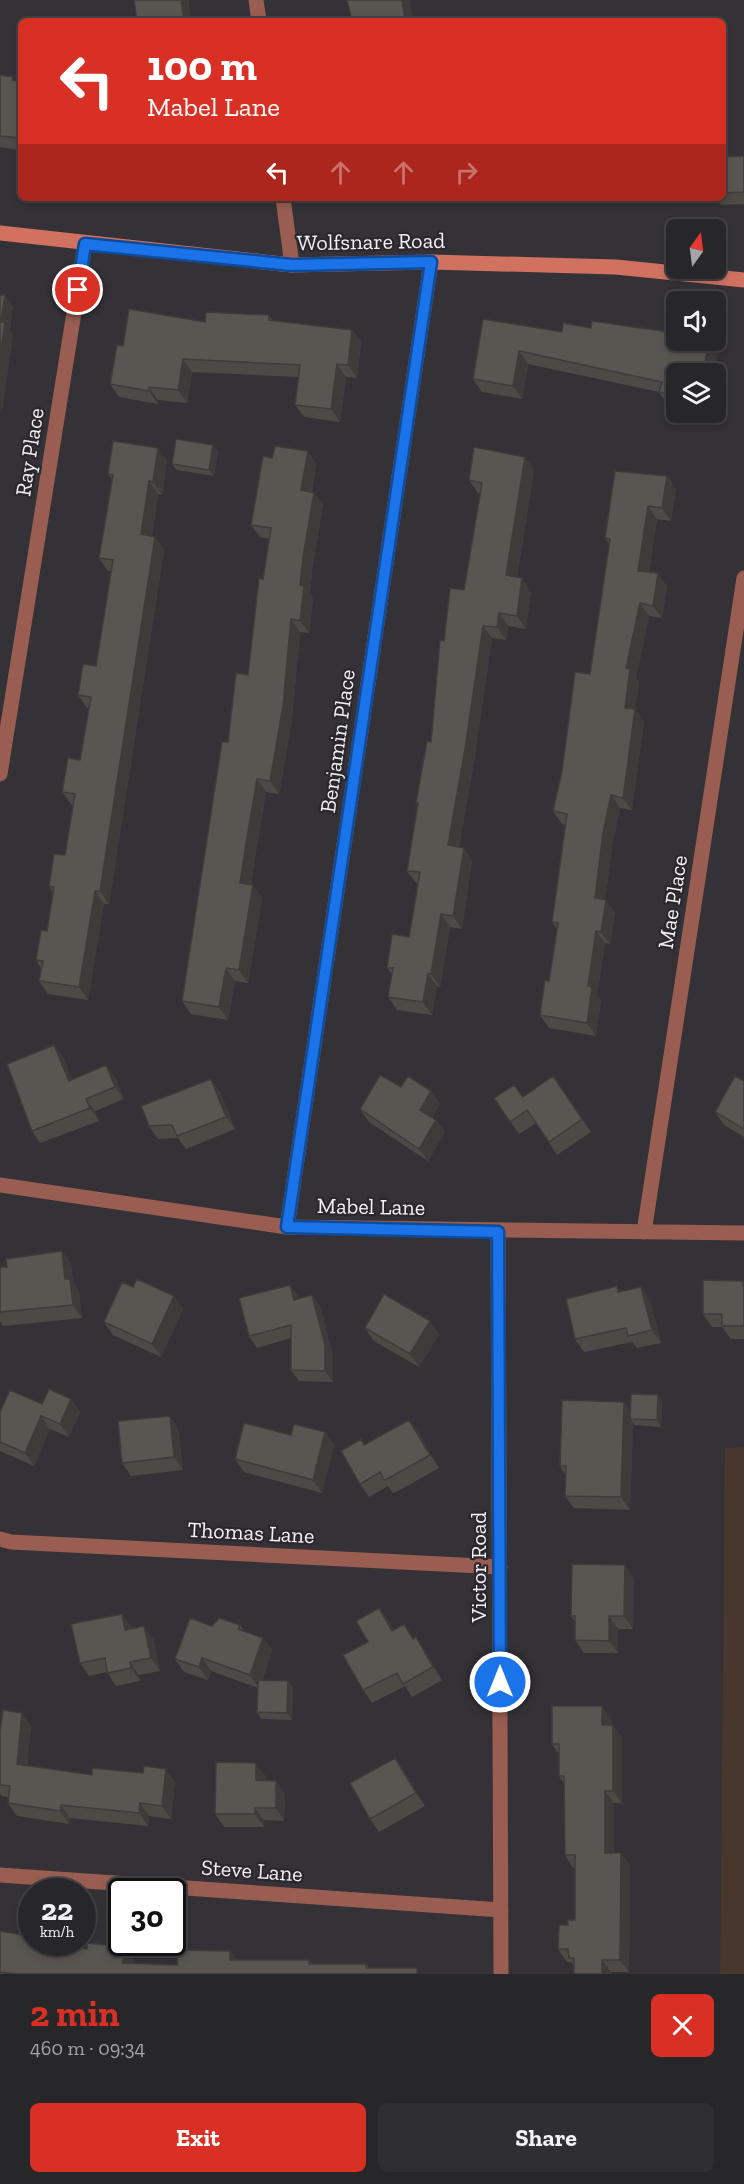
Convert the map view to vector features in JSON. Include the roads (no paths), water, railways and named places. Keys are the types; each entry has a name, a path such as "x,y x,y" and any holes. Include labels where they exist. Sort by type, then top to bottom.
{"street":[{"path":"256,0 259,18"},
{"path":"283,201 292,265"},
{"name":"Wolfsnare Road","path":"0,233 292,265 431,262 616,267 744,279"},
{"name":"Ray Place","path":"0,774 85,244"},
{"name":"Benjamin Place","path":"287,1227 431,262"},
{"name":"Mae Place","path":"644,1233 744,578"},
{"name":"Mabel Lane","path":"0,1185 287,1227 498,1232 744,1233"},
{"name":"Victor Road","path":"498,1232 501,1974"},
{"name":"Thomas Lane","path":"0,1539 11,1542 500,1567"},
{"name":"Steve Lane","path":"0,1875 501,1910"}]}
